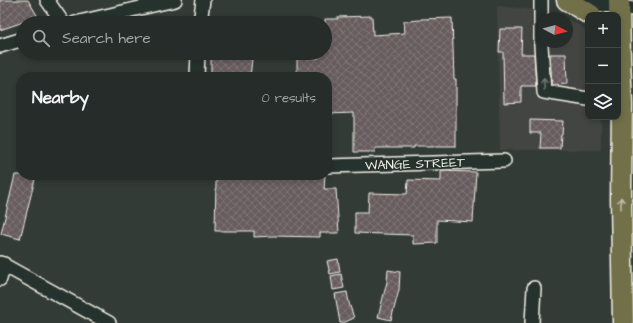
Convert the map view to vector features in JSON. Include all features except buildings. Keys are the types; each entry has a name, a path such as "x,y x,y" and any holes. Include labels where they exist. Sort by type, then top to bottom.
{"highway":[{"path":"567,0 586,12"},
{"path":"620,48 624,6"},
{"path":"620,120 623,323"}],"street":[{"path":"47,0 58,16"},
{"path":"106,16 176,0"},
{"path":"201,16 202,0"},
{"path":"541,0 544,92 585,99"},
{"path":"571,0 624,6"},
{"path":"0,46 16,41"},
{"path":"197,72 198,60"},
{"name":"WANGE STREET","path":"332,166 504,161"},
{"path":"0,280 2,264 109,323"},
{"path":"532,323 534,288"}],"shaded area":[{"path":"497,6 550,12 537,12 537,48 573,48 573,22 582,27 585,30 585,120 601,120 601,150 500,150"}]}
